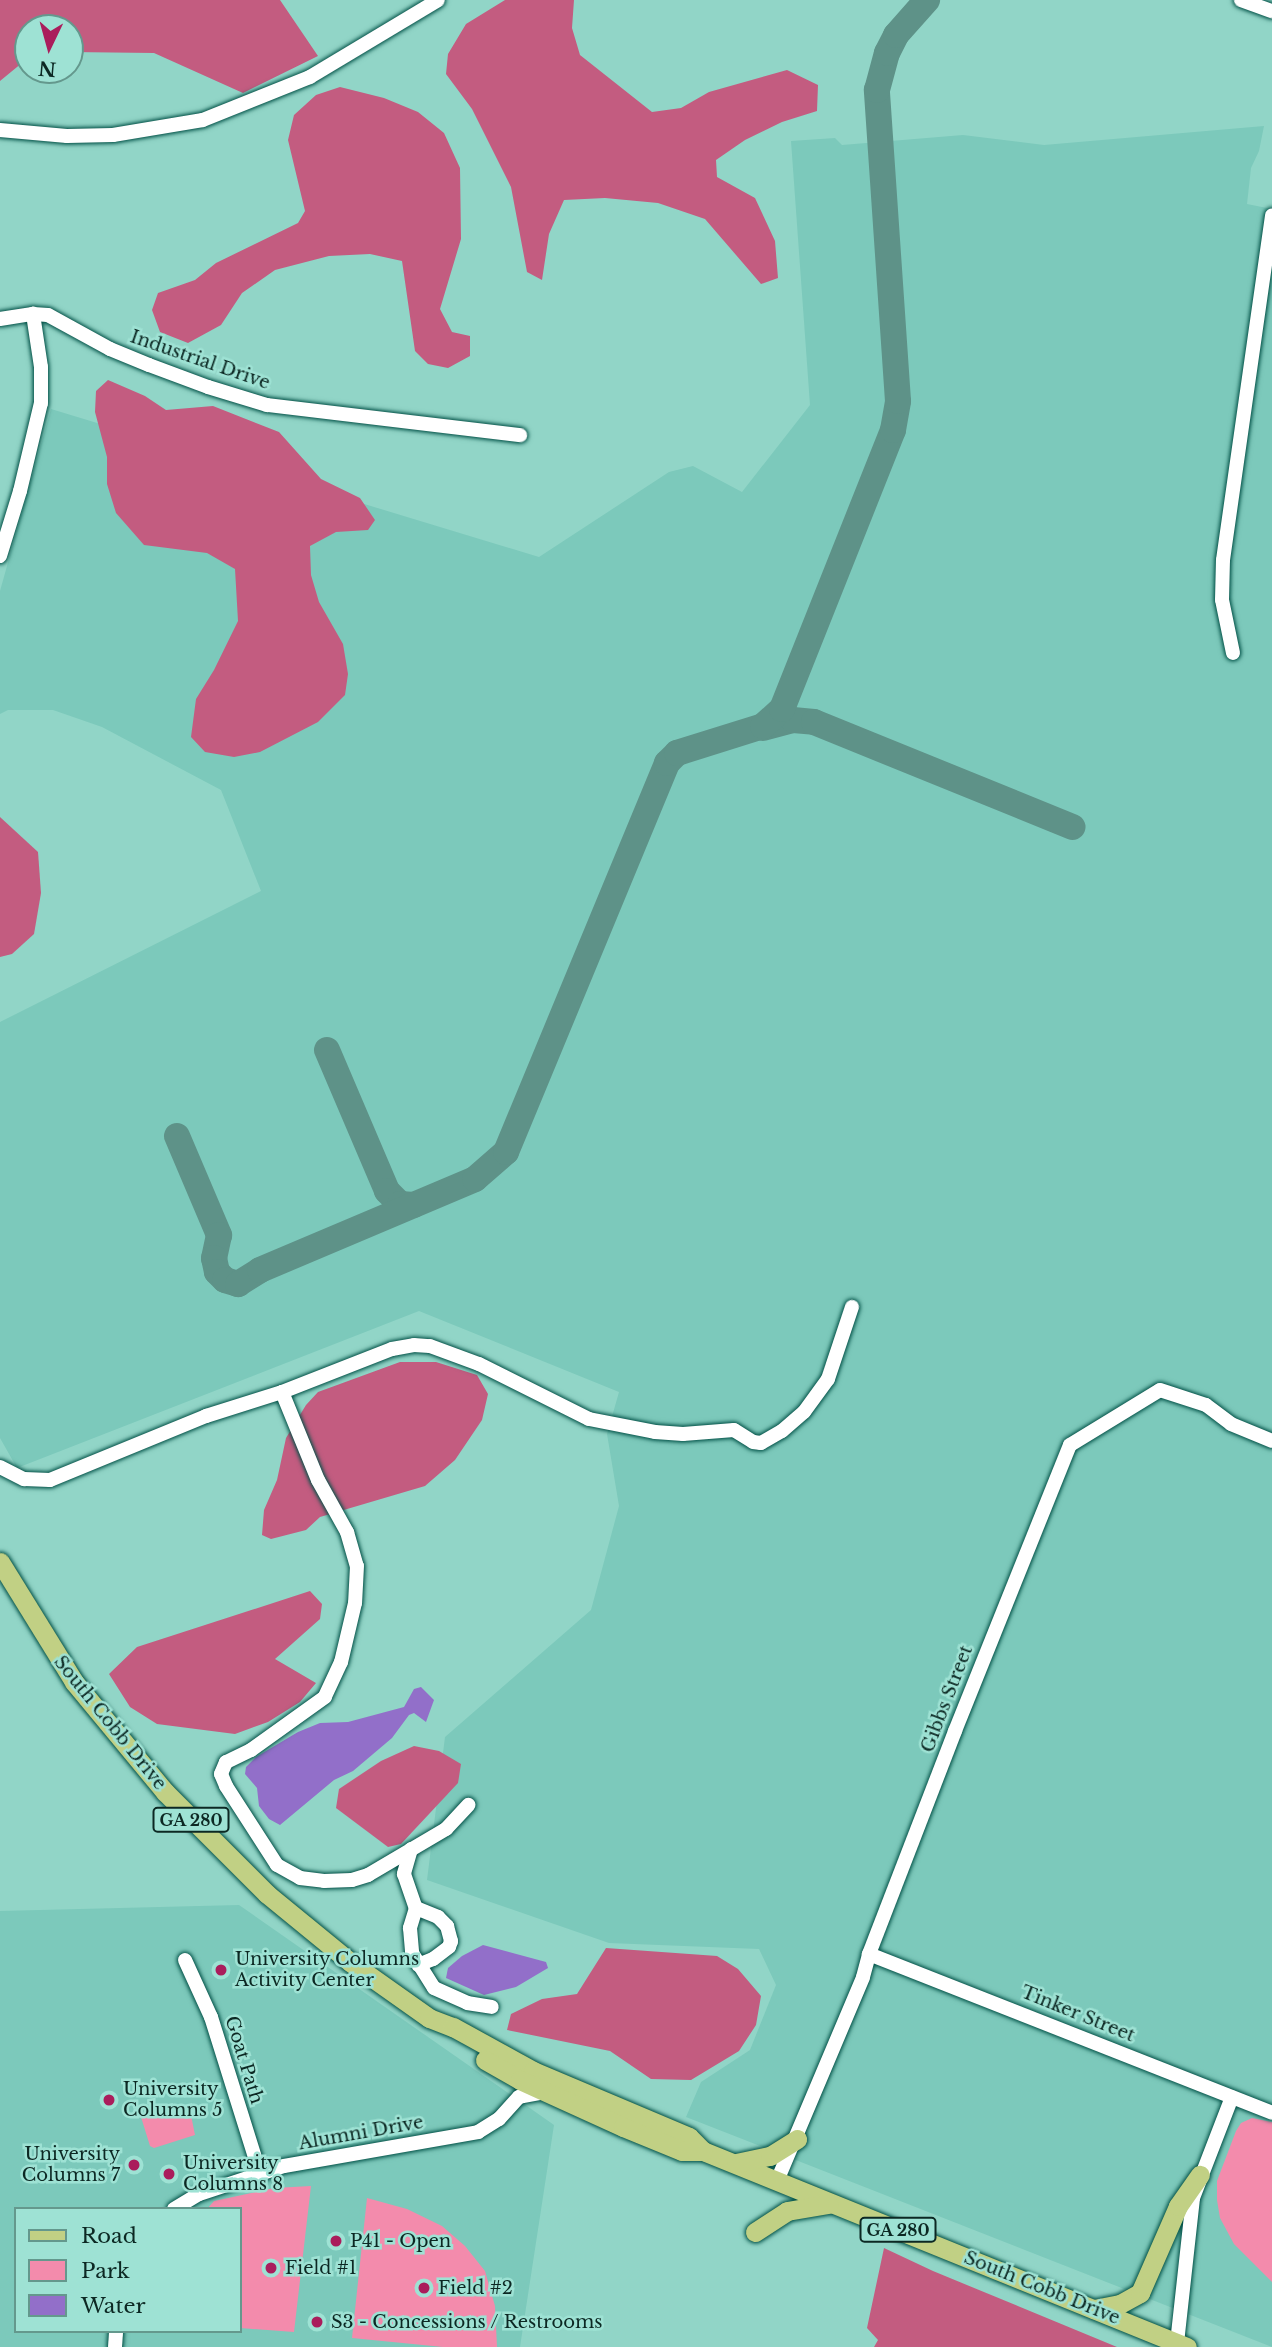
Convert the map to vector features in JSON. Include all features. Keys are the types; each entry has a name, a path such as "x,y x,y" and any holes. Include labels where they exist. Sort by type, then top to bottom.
{"main road":[{"name":"South Cobb Drive","path":"0,1562 74,1682 181,1810 285,1909 350,1962 438,2024 453,2027 526,2075 545,2092 682,2151 704,2151"},
{"name":"South Cobb Drive","path":"526,2075 689,2137 704,2151 1180,2346"},
{"path":"735,2164 770,2157 797,2139"},
{"path":"1093,2309 1120,2304 1140,2292 1178,2206 1200,2175"},
{"path":"755,2232 787,2211 833,2203"}],"street":[{"path":"0,130 68,136 113,135 202,120 310,77 438,0"},
{"path":"1241,0 1272,11"},
{"path":"1233,653 1222,600 1223,560 1272,215"},
{"path":"0,556 20,491 41,403 41,367 33,314"},
{"name":"Industrial Drive","path":"0,319 33,314 62,320 110,349 257,402 333,415 520,435"},
{"path":"0,1467 24,1479 50,1480 206,1416 282,1392 392,1349 430,1346 479,1364 589,1419 655,1432 683,1434 734,1430 753,1442 761,1443 782,1431 804,1412 828,1379 852,1307"},
{"name":"Gibbs Street","path":"777,2181 797,2139 863,1977 869,1954 1026,1550 1070,1445 1160,1390 1206,1405 1231,1424 1272,1441"},
{"path":"282,1392 318,1480 346,1532 357,1566 355,1602 341,1662 325,1697 251,1749 226,1762 221,1774 269,1855 286,1872 300,1878 352,1880 368,1875 446,1829 468,1805"},
{"path":"411,1849 404,1874 416,1908 410,1943 418,1965 434,1988 452,1998 492,2007"},
{"path":"416,1908 438,1917 447,1926 451,1941 449,1947 433,1959 418,1965"},
{"name":"Tinker Street","path":"869,1954 1272,2113"},
{"name":"Goat Path","path":"186,1960 211,2017 260,2173"},
{"name":"Alumni Drive","path":"509,2104 511,2094 526,2075"},
{"name":"Alumni Drive","path":"177,2207 199,2194 293,2164 471,2134 494,2123 509,2104 519,2097 545,2092"},
{"path":"1180,2346 1191,2210 1200,2175 1232,2096"}],"shaded area":[{"path":"0,0 280,0 318,56 243,93 154,53 84,52 84,14 14,14 14,70 0,81"},
{"path":"505,0 574,0 572,28 580,55 652,112 681,108 709,92 787,70 818,85 817,111 782,122 745,140 716,160 717,177 755,198 775,241 778,278 761,284 705,219 658,203 605,198 564,200 549,234 542,280 527,272 511,187 472,109 446,74 448,54 466,24"},
{"path":"340,87 384,98 418,112 444,133 460,168 461,239 440,309 452,332 470,336 470,356 448,368 428,364 415,351 402,261 370,254 329,256 275,270 242,293 221,325 188,343 160,332 152,310 158,293 195,280 216,263 298,223 305,211 288,140 294,115 316,95"},
{"path":"1264,126 1259,151 1251,168 1247,204 1272,209 1272,2347 686,2117 701,2082 750,2050 776,1985 759,1949 609,1943 427,1880 445,1737 591,1610 619,1506 607,1434 619,1392 419,1311 17,1468 0,1438 0,1022 261,891 221,790 102,727 53,710 8,710 0,714 0,591 51,409 539,557 669,472 693,466 742,492 810,405 791,141 835,138 842,145 963,135 1044,145"},
{"path":"108,380 145,396 166,410 213,406 279,432 321,479 360,498 375,520 368,530 336,532 310,546 311,575 319,602 343,644 348,674 345,695 318,722 260,752 234,757 205,752 191,737 196,699 238,621 235,569 207,553 144,545 116,513 107,484 107,457 95,412 96,391"},
{"path":"0,817 38,852 41,893 34,934 12,954 0,957"},
{"path":"400,1362 436,1362 477,1375 488,1394 482,1420 455,1460 425,1486 320,1517 306,1530 271,1539 262,1535 264,1510 277,1480 286,1438 306,1405 318,1392"},
{"path":"310,1591 322,1604 320,1619 275,1659 316,1683 300,1702 268,1722 235,1734 157,1724 130,1707 109,1674 137,1647"},
{"path":"414,1746 439,1751 461,1764 458,1783 401,1844 388,1847 336,1808 339,1789 381,1761"},
{"path":"239,1905 554,2125 520,2347 0,2347 0,1911"},
{"path":"606,1948 717,1956 738,1969 761,1996 756,2025 739,2051 691,2080 651,2079 610,2051 507,2030 511,2014 542,1999 577,1994"},
{"path":"884,2248 1117,2347 874,2347 878,2340 867,2328"}],"green space":[{"path":"191,2115 195,2135 154,2148 150,2146 141,2117 169,2118"},
{"path":"1252,2118 1272,2122 1272,2282 1234,2244 1220,2218 1217,2200 1217,2181 1236,2131 1241,2123"},
{"name":"Field #1","path":"311,2186 294,2332 242,2328 242,2207 209,2207 214,2201 274,2188"},
{"name":"Field #2","path":"367,2198 407,2209 442,2226 465,2246 485,2271 495,2306 497,2347 443,2347 352,2338"}],"water":[{"path":"421,1687 434,1700 426,1722 414,1713 409,1715 392,1738 353,1771 334,1780 280,1825 269,1819 259,1806 257,1788 245,1774 246,1767 256,1757 298,1732 320,1723 348,1722 404,1707 414,1689"},
{"path":"483,1945 546,1962 548,1968 516,1987 484,1995 446,1978 448,1968 462,1956"}],"taxiway":[{"path":"177,1136 219,1235 214,1258 217,1272 225,1280 238,1284 260,1270 475,1179 506,1152 667,763 677,753 763,726 782,709 893,430 898,401 877,90 887,53 896,35 927,0"},
{"path":"763,728 793,720 814,722 1072,827"},
{"path":"327,1050 387,1191 400,1204 414,1205"}],"place":[{"name":"University Columns Activity Center","path":"221,1970"},
{"name":"University Columns 5","path":"109,2100"},
{"name":"University Columns 7","path":"134,2165"},
{"name":"University Columns 8","path":"169,2174"},
{"name":"P41 - Open","path":"336,2241"},
{"name":"Field #1","path":"271,2268"},
{"name":"Field #2","path":"424,2288"},
{"name":"S3 - Concessions / Restrooms","path":"317,2322"}]}
